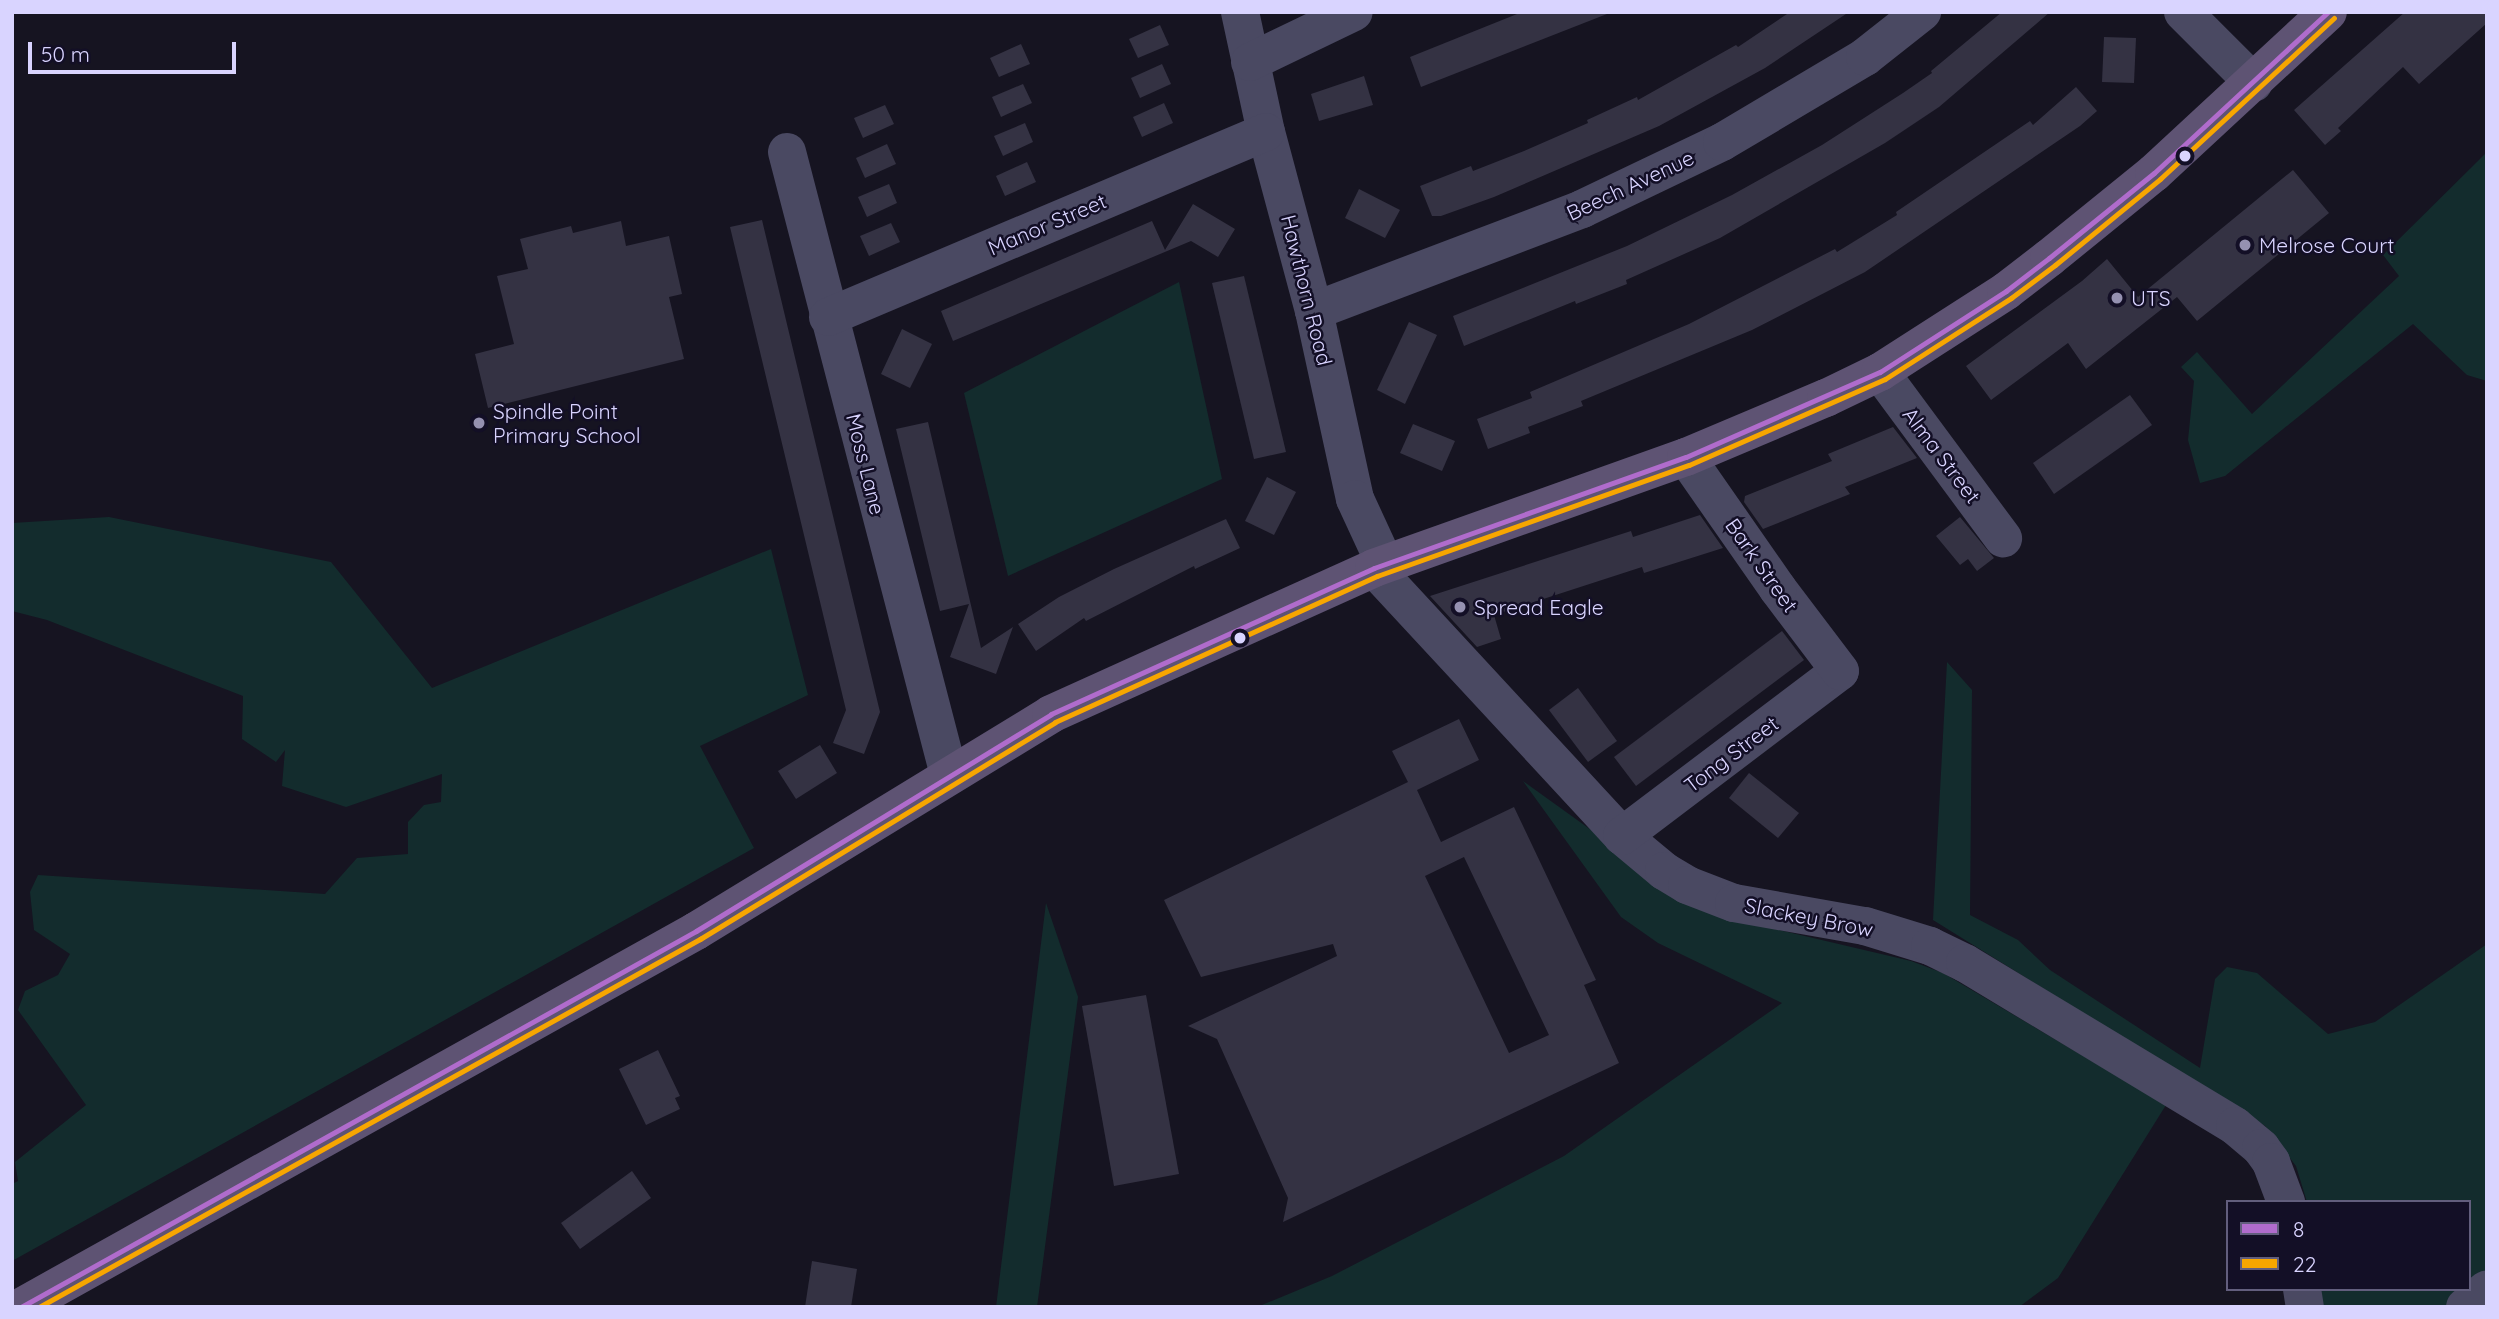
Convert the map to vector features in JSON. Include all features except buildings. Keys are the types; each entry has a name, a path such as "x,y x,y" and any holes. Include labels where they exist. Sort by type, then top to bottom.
{"main road":[{"path":"21,1307 696,931 1051,714 1379,566 1686,457 1826,398 1880,372 2006,291 2049,258 2154,173 2328,12"}],"street":[{"name":"Hawthorn Road","path":"1240,12 1266,132 1314,311 1355,499 1379,566"},
{"path":"1250,62 1354,12"},
{"name":"Beech Avenue","path":"1314,311 1582,209 1722,142 1865,57 1922,12"},
{"path":"2183,12 2254,83"},
{"name":"Manor Street","path":"828,317 1266,132"},
{"name":"Moss Lane","path":"787,152 948,775"},
{"name":"Alma Street","path":"1880,372 2003,538"},
{"name":"Bark Street","path":"1686,457 1840,671"},
{"name":"Slackey Brow","path":"1379,566 1622,836 1664,871 1713,896 1745,905 1865,926 1930,946 1965,963 2235,1126 2271,1162 2285,1200"},
{"name":"Tong Street","path":"1622,836 1840,671"},
{"path":"2465,1307 2487,1289"}],"green space":[{"path":"2487,152 2487,381 2467,375 2413,324 2225,476 2200,483 2188,440 2194,381 2181,367 2197,352 2252,414 2399,276 2383,255"},
{"path":"1179,282 1222,479 1008,576 964,393"},
{"path":"109,517 331,562 432,688 771,549 808,695 700,746 754,848 12,1261 12,1184 18,1181 15,1162 86,1105 18,1010 25,991 58,975 70,954 34,930 30,892 38,875 325,894 357,858 408,854 408,822 424,805 441,802 442,774 346,807 282,786 285,750 276,762 242,739 243,696 47,620 12,611 12,523"},
{"path":"1947,662 1972,690 1970,915 2018,940 2050,970 2200,1068 2215,979 2227,967 2257,973 2328,1034 2375,1022 2487,944 2487,1277 2471,1290 2471,1200 2306,1200 2296,1166 2265,1126 1933,920"},
{"path":"1523,781 1612,845 1720,916 1911,961 1943,973 2166,1105 2058,1278 2019,1307 1257,1307 1332,1276 1564,1156 1782,1003 1658,943 1621,917"},
{"path":"1046,903 1078,997 1037,1307 996,1307"},
{"path":"2320,1291 2470,1291 2451,1307 2322,1307"}],"transit line":[{"name":"8","path":"21,1307 696,931 1051,714 1374,568 1686,457 1880,372 2006,291 2049,258 2154,173 2328,12"},
{"name":"22","path":"39,1307 700,939 1055,722 1377,576 1689,465 1885,379 2011,298 2055,265 2160,179 2334,18"}],"place":[{"name":"Melrose Court","path":"2245,245"},
{"name":"UTS","path":"2117,298"},
{"name":"Spindle Point Primary School","path":"479,423"},
{"name":"Spread Eagle","path":"1460,607"}]}
